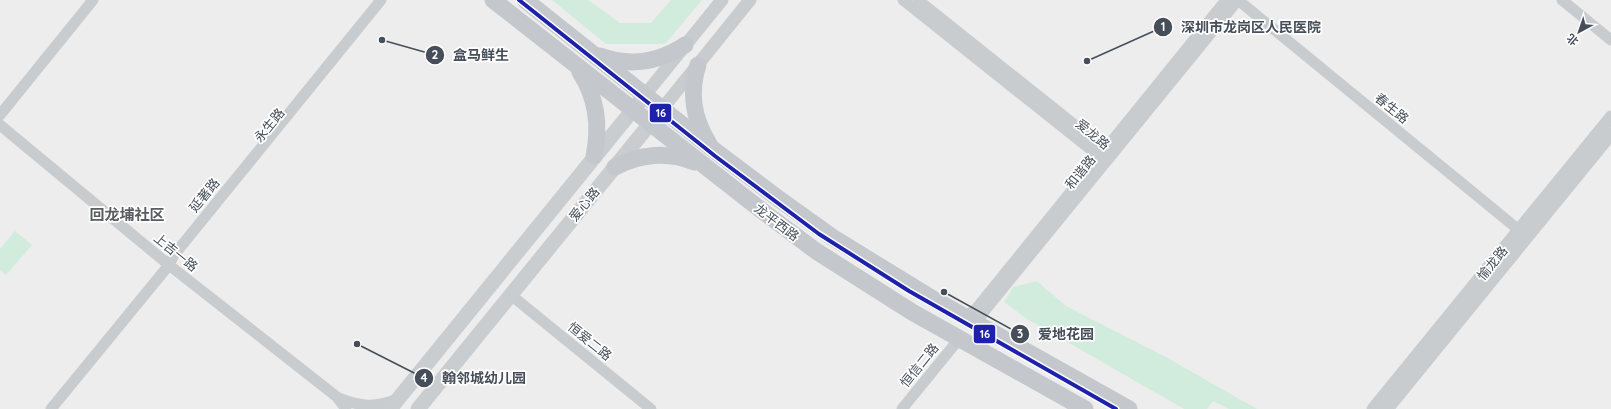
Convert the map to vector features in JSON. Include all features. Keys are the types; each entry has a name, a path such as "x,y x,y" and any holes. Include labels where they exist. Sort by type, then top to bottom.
{"main road":[{"name":"龙平西路","path":"493,0 650,124 816,251 912,312 1085,409"},
{"name":"龙平西路","path":"525,0 714,150 779,200 832,237 926,295 1129,409"},
{"path":"589,50 601,56 615,60 642,62 664,57 685,45"},
{"path":"698,65 694,79 694,104 704,135 714,150"},
{"path":"577,67 586,82 596,111 600,150 613,141 620,143 624,149 619,163"},
{"name":"爱心路","path":"394,404 645,95"},
{"name":"爱心路","path":"418,409 662,109"},
{"path":"619,163 637,158 661,155 690,160 708,169"}],"street":[{"path":"0,115 93,0"},
{"name":"延著路","path":"51,409 169,265 174,255 381,0"},
{"name":"永生路","path":"169,265 180,258 388,0"},
{"name":"爱心路","path":"645,95 722,0"},
{"name":"爱心路","path":"662,109 750,0"},
{"name":"爱龙路","path":"903,0 1104,156"},
{"name":"爱龙路","path":"918,0 1104,156"},
{"name":"和谐路","path":"982,326 980,319 982,314 1226,0"},
{"name":"和谐路","path":"961,315 969,314 976,309 1104,156 1238,0"},
{"name":"春生路","path":"1238,0 1523,234"},
{"path":"1562,0 1611,40"},
{"name":"愉龙路","path":"1388,409 1611,117"},
{"name":"上吉一路","path":"0,124 169,265 338,397 354,404 370,406 394,404"},
{"name":"愉龙路","path":"1373,409 1611,134"},
{"name":"恒爱二路","path":"511,295 652,409"},
{"name":"恒信二路","path":"902,409 959,339"},
{"name":"上吉一路","path":"338,397 346,409"}],"green space":[{"path":"552,0 588,0 620,23 651,23 671,0 702,0 665,44 606,44"},
{"path":"15,231 32,245 6,275 0,270 0,249"},
{"path":"1037,281 1066,306 1164,356 1257,409 1229,409 1213,401 1207,409 1184,409 1027,319 1004,302 1013,287"}],"transit line":[{"name":"16","path":"519,0 715,156 819,234 909,291 1116,409"}],"place":[{"name":"盒马鲜生","path":"382,40"},
{"name":"深圳市龙岗区人民医院","path":"1087,61"},
{"name":"爱地花园","path":"944,292"},
{"name":"翰邻城幼儿园","path":"357,344"}],"district":[{"name":"回龙埔社区","path":"127,215"}]}
